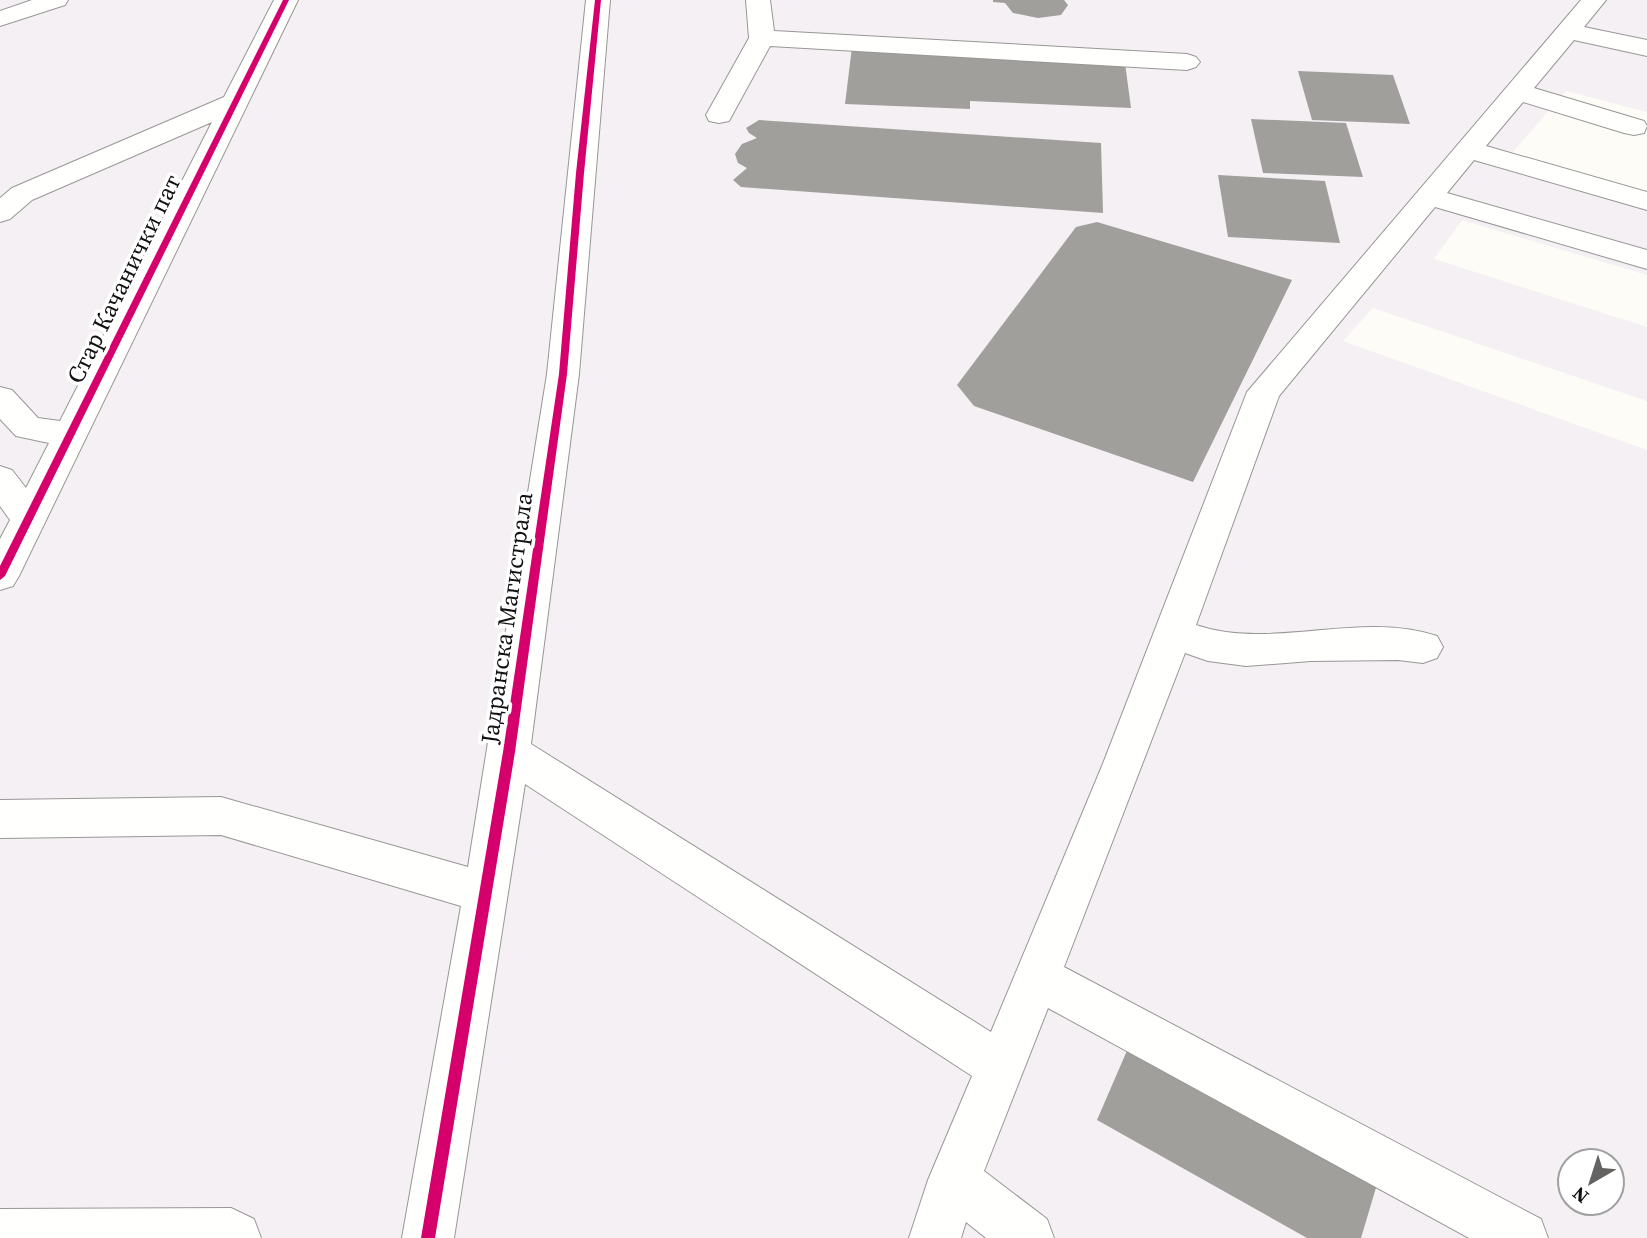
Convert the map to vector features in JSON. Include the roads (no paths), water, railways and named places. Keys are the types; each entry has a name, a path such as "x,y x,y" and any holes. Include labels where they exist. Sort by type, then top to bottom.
{"street":[{"path":"0,19 56,0"},
{"name":"Стар Качанички пат","path":"0,576 286,0"},
{"name":"Јадранска Магистрала","path":"428,1238 509,752 563,374 598,0"},
{"path":"719,115 762,38 758,0"},
{"path":"935,1238 954,1180 1123,766 1264,392 1594,0"},
{"path":"1567,31 1647,48"},
{"path":"762,38 1187,62"},
{"path":"1515,91 1634,127"},
{"path":"0,213 22,194 236,102"},
{"path":"1467,149 1647,201"},
{"path":"1427,197 1647,260"},
{"path":"0,398 28,428 70,435"},
{"path":"0,479 28,519"},
{"path":"1172,632 1208,645 1246,650 1398,643 1423,647"},
{"path":"509,752 1002,1067"},
{"path":"0,819 221,816 486,892"},
{"path":"1038,978 1522,1238"},
{"path":"954,1180 1028,1238"},
{"path":"0,1235 231,1234 236,1238"}]}
